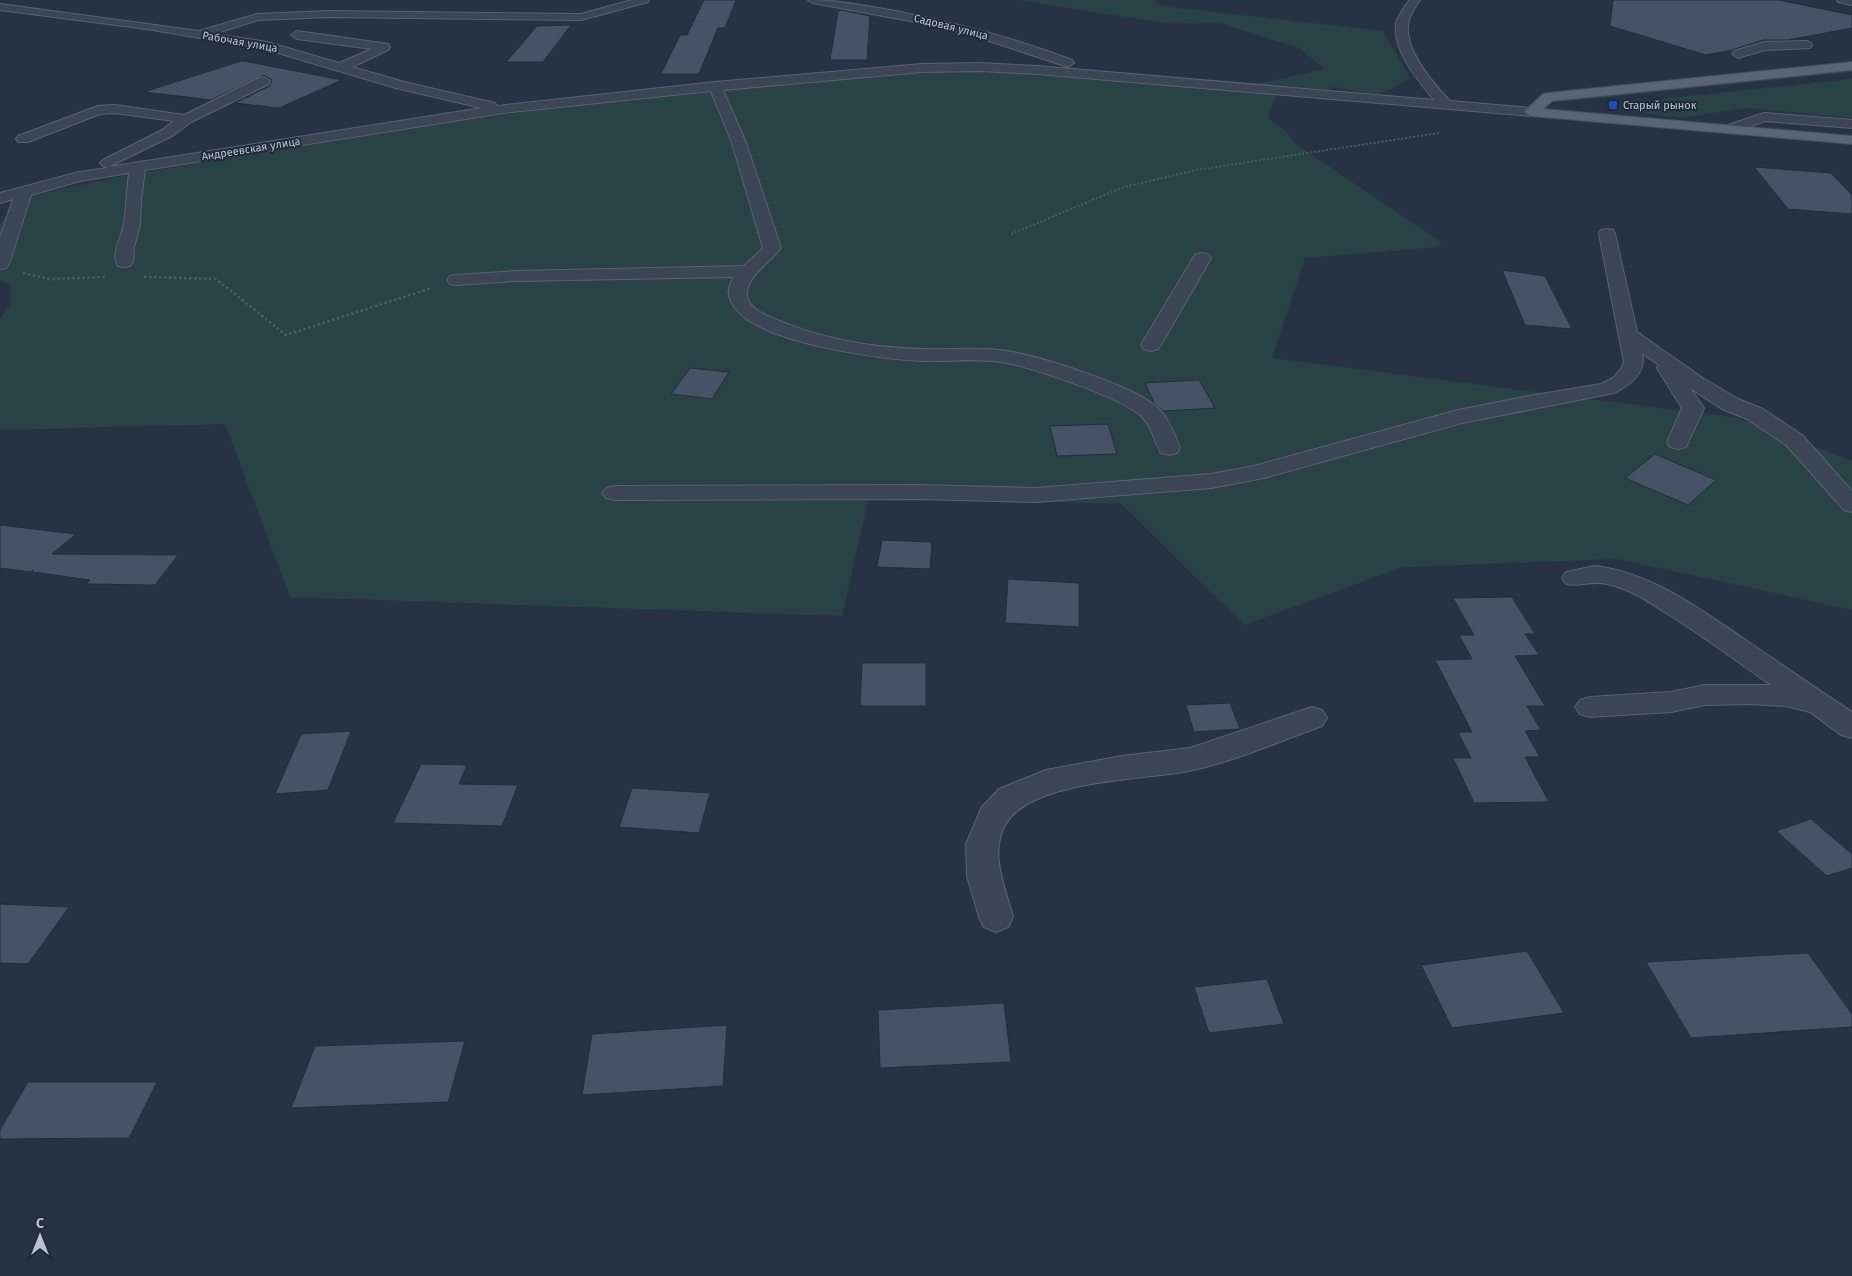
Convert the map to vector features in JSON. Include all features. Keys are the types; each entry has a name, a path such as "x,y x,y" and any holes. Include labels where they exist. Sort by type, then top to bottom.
{"main road":[{"path":"1531,112 1548,98 1852,66"},
{"path":"1559,114 1564,105 1852,75"},
{"path":"1531,112 1852,140"}],"street":[{"path":"197,35 257,16 330,14 582,18 644,0"},
{"name":"Садовая улица","path":"813,0 895,14 996,38 1059,59 1072,65 1082,73"},
{"path":"1415,0 1403,21 1402,32 1414,66 1445,104"},
{"path":"1842,0 1852,2"},
{"name":"Рабочая улица","path":"0,7 147,26 267,46 401,85 504,109"},
{"path":"297,35 384,47 340,67"},
{"path":"1738,54 1764,46 1806,45"},
{"name":"Андреевская улица","path":"0,198 79,177 138,166 504,109 715,86 922,68 1005,68 1082,73 1531,112"},
{"path":"79,177 167,133 186,119 264,81"},
{"path":"715,86 739,144 772,248 768,256 748,271 739,282 738,295 742,305 752,316 809,338 855,348 924,355 982,354 1034,362 1131,399 1149,410 1159,422 1169,448"},
{"path":"23,139 98,110 115,109 186,119"},
{"path":"1730,129 1764,117 1852,124"},
{"path":"124,262 125,247 132,225 133,199 138,166"},
{"path":"0,264 24,191"},
{"path":"614,493 918,492 1036,495 1211,481 1256,473 1458,417 1529,402 1607,389 1620,382 1631,371 1634,362 1607,234"},
{"path":"1151,345 1202,258"},
{"path":"456,280 516,276 747,271"},
{"path":"1628,334 1661,359 1730,404 1754,414 1794,440 1852,505"},
{"path":"1661,359 1693,408 1678,442"},
{"path":"1575,578 1595,574 1612,576 1650,591 1694,618 1852,727"},
{"path":"1590,707 1671,702 1705,696 1748,694 1786,696 1818,704"},
{"path":"996,917 984,876 982,844 992,816 1010,798 1046,782 1122,768 1190,759 1246,742 1312,718"}],"path":[{"path":"1011,234 1133,185 1196,170 1440,133"},
{"path":"18,272 49,279 114,276"},
{"path":"142,277 216,279 286,335 456,280"}],"green space":[{"path":"1017,0 1155,0 1157,4 1169,7 1383,31 1410,78 1390,90 1377,93 1364,93 1332,87 1329,90 1253,85 1325,69 1299,48 1219,23 1171,24"},
{"path":"1852,70 1852,72 1556,101"},
{"path":"921,71 1055,75 1277,95 1268,115 1273,122 1288,133 1293,142 1441,242 1439,247 1305,258 1272,358 1738,418 1852,461 1852,610 1617,559 1403,567 1244,625 1121,504 869,496 842,616 290,597 225,424 0,430 0,319 11,304 11,285 0,281 0,224 19,198 133,174 434,125 591,102"},
{"path":"1852,79 1852,118 1745,108 1682,118 1633,112 1620,105 1633,102"}],"building":[{"path":"704,0 736,0 725,28 718,28 699,74 661,74 680,35 687,35"},
{"path":"1613,0 1779,0 1852,15 1852,28 1788,40 1763,40 1732,50 1706,55 1610,26"},
{"path":"841,10 870,16 867,60 830,60 838,12"},
{"path":"571,25 543,62 506,62 537,26"},
{"path":"241,61 342,80 279,108 235,103 270,86 272,80 264,75 211,100 144,92"},
{"path":"1754,167 1831,173 1852,195 1852,214 1788,209"},
{"path":"1502,270 1545,276 1572,329 1525,325"},
{"path":"690,368 729,372 712,399 671,394"},
{"path":"1199,380 1215,408 1163,411 1154,403 1145,383"},
{"path":"1108,424 1117,454 1057,456 1050,426"},
{"path":"1655,454 1716,480 1688,505 1625,478"},
{"path":"0,525 76,534 52,554 178,555 155,585 86,584 90,580 33,572 33,570 31,572 0,568"},
{"path":"882,540 932,542 930,569 877,567"},
{"path":"1008,579 1079,583 1079,627 1005,623"},
{"path":"1512,597 1535,634 1525,634 1539,655 1515,656 1545,706 1527,706 1541,730 1525,731 1540,757 1525,757 1549,802 1474,803 1453,758 1471,758 1458,732 1472,732 1435,660 1472,659 1459,635 1474,635 1453,598"},
{"path":"862,663 926,663 926,706 860,706"},
{"path":"1230,703 1240,729 1194,732 1186,705"},
{"path":"351,731 328,790 275,794 301,734"},
{"path":"421,764 467,765 459,784 518,785 502,826 393,823"},
{"path":"632,788 710,793 699,833 619,827"},
{"path":"1811,819 1852,854 1852,868 1827,876 1776,831"},
{"path":"0,904 69,907 28,964 0,963"},
{"path":"1527,951 1564,1013 1452,1028 1421,965"},
{"path":"1808,953 1852,1014 1852,1027 1691,1038 1646,962"},
{"path":"1267,979 1284,1024 1209,1033 1194,987"},
{"path":"1004,1003 1011,1062 880,1068 878,1010"},
{"path":"727,1025 723,1086 582,1095 592,1034"},
{"path":"465,1041 448,1102 291,1108 315,1046"},
{"path":"28,1082 157,1082 129,1138 0,1139 0,1130"}],"place":[{"name":"Старый рынок","path":"1613,105"}]}
